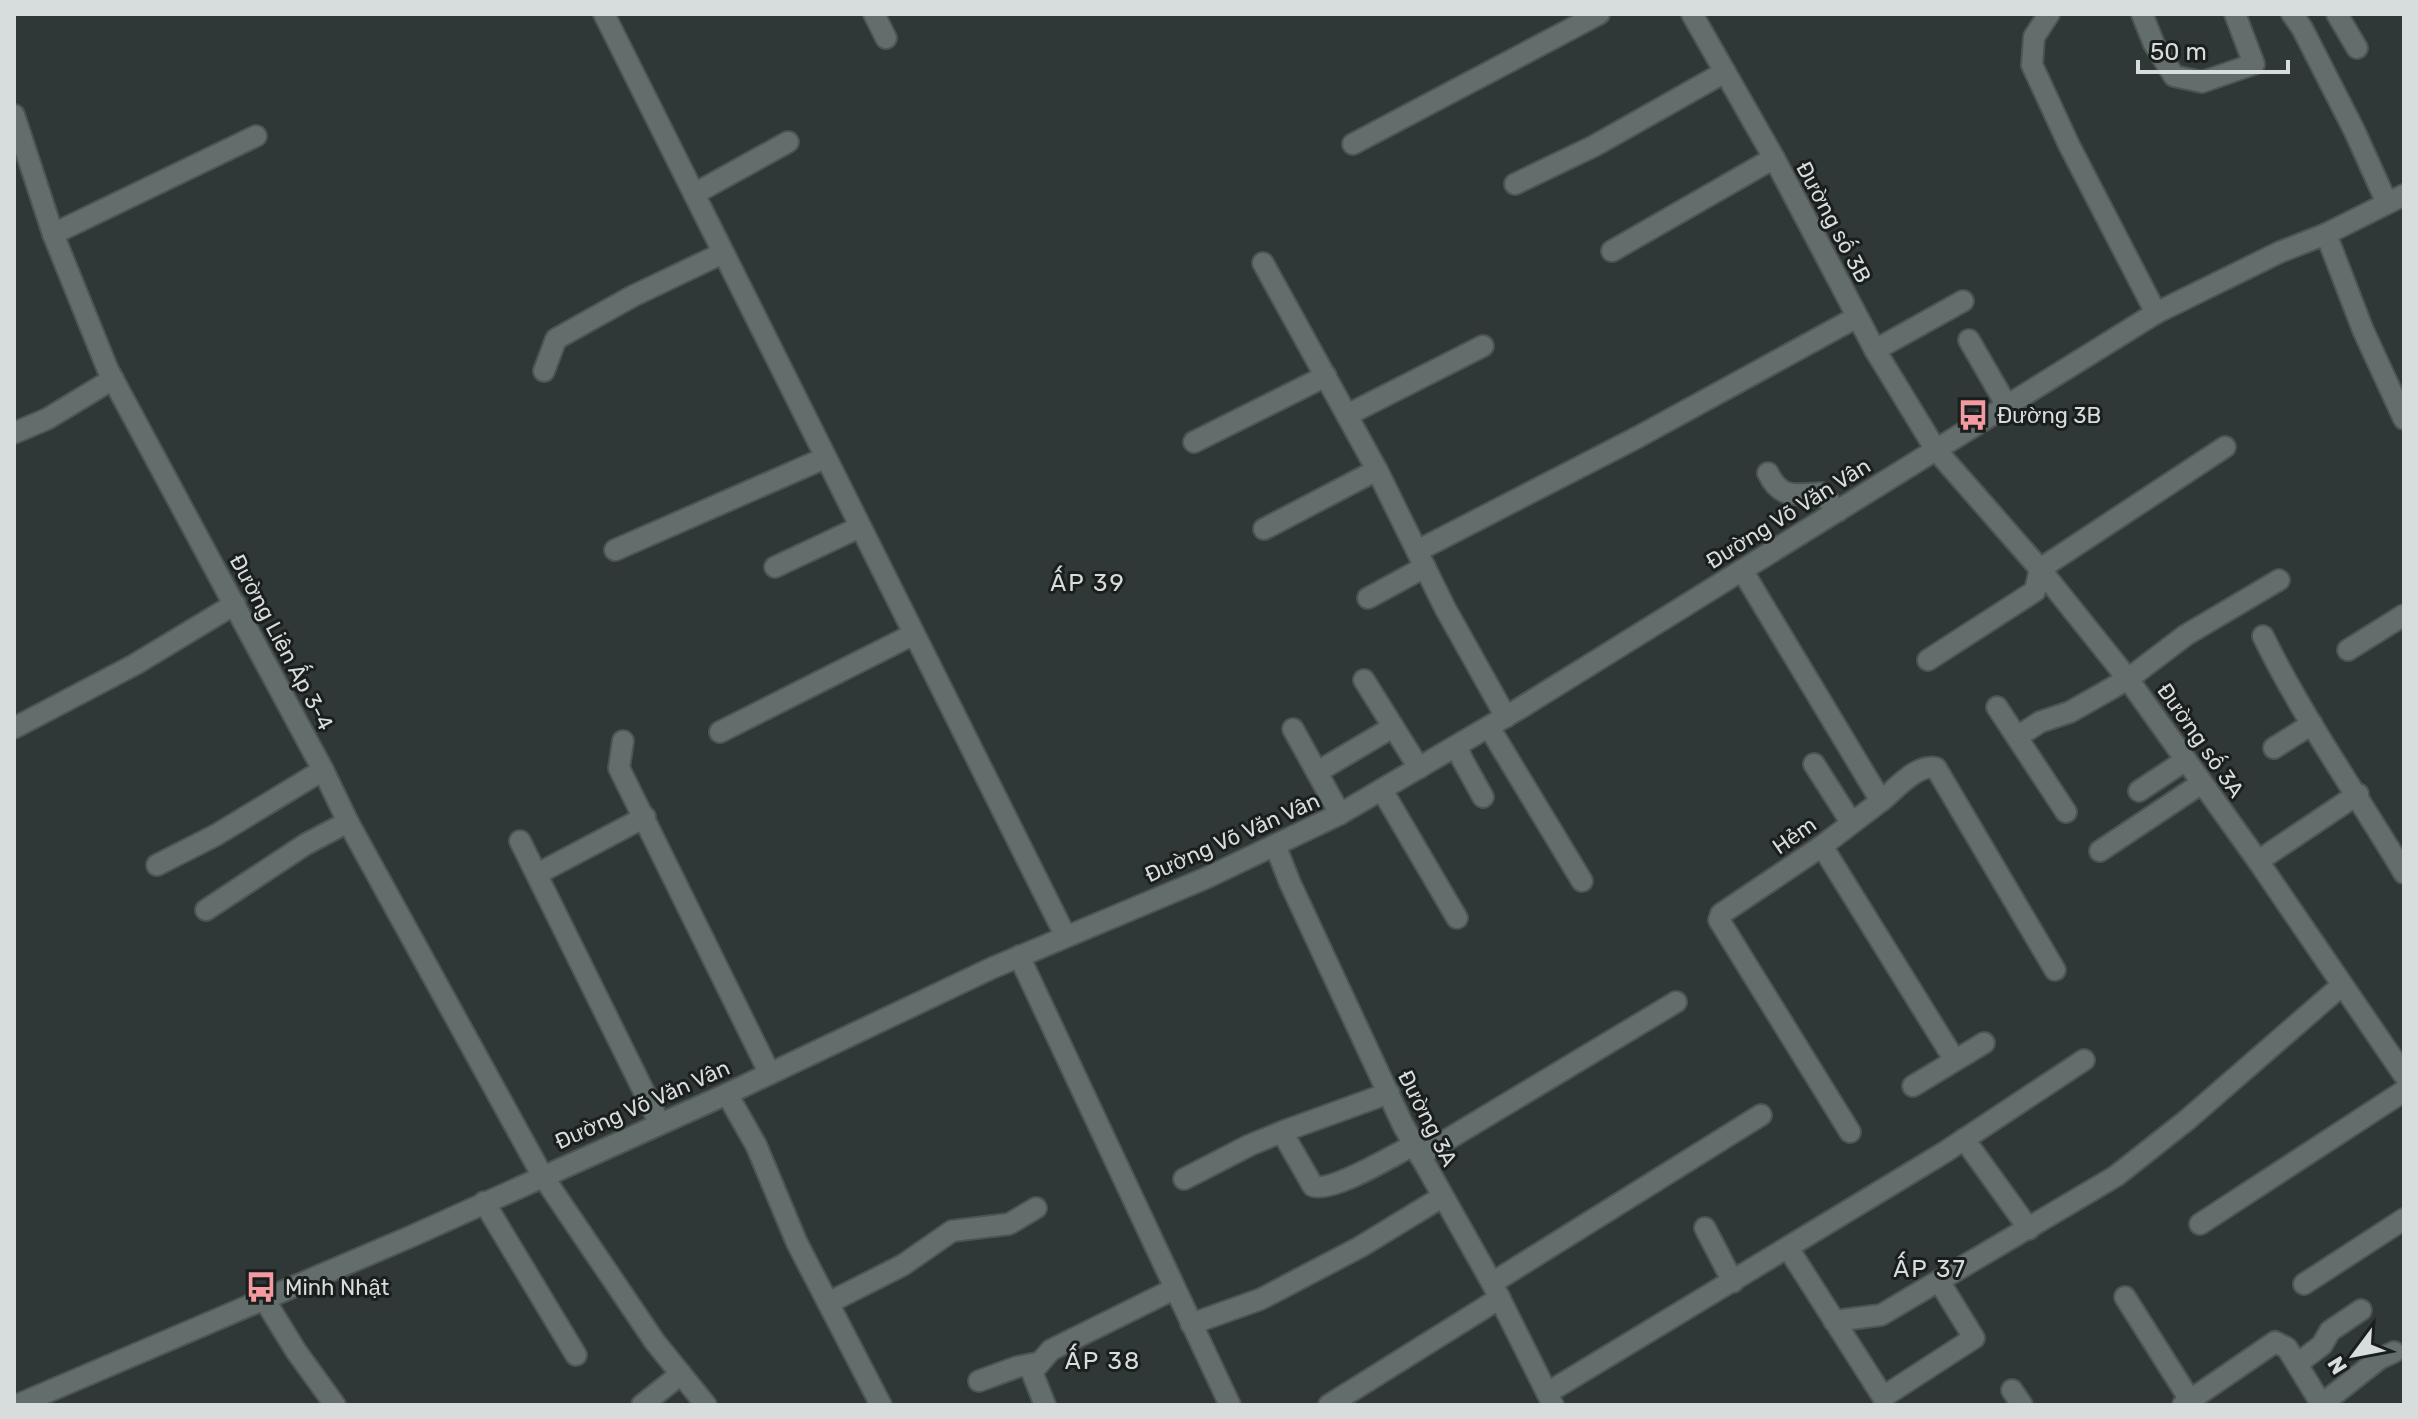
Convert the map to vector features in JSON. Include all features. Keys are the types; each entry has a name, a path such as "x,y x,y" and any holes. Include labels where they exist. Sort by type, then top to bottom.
{"street":[{"path":"604,14 1065,935"},
{"path":"874,14 886,38"},
{"path":"1353,144 1599,14"},
{"name":"Đường số 3B","path":"1692,14 1774,158 1875,350 1936,450"},
{"path":"2049,14 2034,37 2032,65 2069,145 2156,313"},
{"path":"2142,14 2154,44 2174,76 2202,82 2254,64 2235,14"},
{"path":"2292,14 2395,199"},
{"path":"2337,14 2357,48"},
{"path":"1515,184 1594,146 1725,72"},
{"name":"Đường Liên Ấp 3-4","path":"14,115 53,234 113,379 348,822 542,1175 655,1342 706,1405"},
{"path":"53,234 256,136"},
{"path":"694,194 788,142"},
{"path":"1612,251 1774,158"},
{"name":"Đường Võ Văn Vân","path":"20,1405 727,1094 1019,956 1206,878 1340,814 1497,722 2156,313 2395,199"},
{"path":"2326,234 2363,330 2404,419"},
{"path":"544,371 556,339 633,296 723,253"},
{"path":"1263,263 1377,470 1497,722 1582,881"},
{"path":"1875,350 1963,301"},
{"path":"1368,598 1421,559 1857,317"},
{"path":"1969,340 2007,406"},
{"path":"1347,415 1483,346"},
{"path":"1194,442 1326,376"},
{"path":"14,433 47,419 113,379"},
{"path":"1928,660 2035,591 2040,569 2225,447"},
{"name":"Đường số 3A","path":"1936,450 2040,569 2128,679 2258,861 2404,1075"},
{"path":"615,550 825,458"},
{"path":"1264,529 1377,470"},
{"path":"1768,473 1774,486 1791,495 1821,493 1838,511"},
{"path":"775,567 860,527"},
{"path":"1742,570 1881,801"},
{"path":"2017,737 2040,722 2070,712 2128,679 2186,635 2279,580"},
{"path":"14,728 134,665 235,604"},
{"path":"2348,650 2404,615"},
{"path":"720,732 914,634"},
{"path":"2263,636 2280,671 2404,873"},
{"path":"1364,680 1419,768"},
{"path":"1997,707 2066,812"},
{"path":"2274,748 2312,724"},
{"path":"1317,772 1393,727"},
{"path":"1293,729 1340,814"},
{"path":"623,741 619,768 769,1072"},
{"path":"1457,746 1483,797"},
{"path":"2139,791 2186,760"},
{"path":"1814,764 1851,822"},
{"name":"Hẻm","path":"1850,1132 1719,920 1721,914 1822,846 1922,768 1930,766 1936,768 2055,970"},
{"path":"157,865 216,835 323,770"},
{"path":"2100,851 2202,783"},
{"path":"1382,790 1457,918"},
{"path":"2258,861 2358,794"},
{"path":"537,874 645,817"},
{"path":"206,910 306,844 348,822"},
{"path":"520,841 659,1122"},
{"name":"Đường 3A","path":"1275,845 1290,883 1417,1150 1496,1291 1550,1399"},
{"path":"1822,846 1954,1059"},
{"path":"1019,956 1230,1405"},
{"path":"1834,1321 1881,1315 2116,1176 2198,1110 2341,986"},
{"path":"1282,1132 1313,1186 1320,1188 1339,1182 1417,1150 1676,1002"},
{"path":"1913,1086 1984,1043"},
{"path":"1550,1399 2084,1060"},
{"path":"2200,1224 2404,1091"},
{"path":"1184,1179 1282,1132 1389,1093"},
{"path":"727,1094 756,1145 797,1243 881,1405"},
{"path":"1329,1405 1761,1115"},
{"path":"1964,1139 2029,1229"},
{"path":"1191,1324 1261,1299 1360,1247 1442,1197"},
{"path":"484,1202 576,1355"},
{"path":"828,1303 903,1265 952,1231 1009,1224 1036,1208"},
{"path":"2304,1284 2404,1219"},
{"path":"1705,1228 1733,1282"},
{"path":"1788,1248 1883,1397 1974,1338 1939,1281"},
{"path":"1045,1405 1032,1372 1051,1350 1174,1289"},
{"path":"2125,1297 2186,1402 2275,1342 2287,1348 2322,1404 2379,1359 2394,1352"},
{"path":"264,1299 335,1405"},
{"path":"2297,1364 2322,1345 2330,1331 2361,1310"},
{"path":"979,1381 1037,1363"},
{"path":"642,1405 681,1374"}],"place":[{"name":"Đường 3B","path":"1973,415"},
{"name":"Minh Nhật","path":"261,1287"}],"district":[{"name":"ẤP 39","path":"1088,583"},
{"name":"ẤP 37","path":"1930,1269"},
{"name":"ẤP 38","path":"1103,1361"}]}
